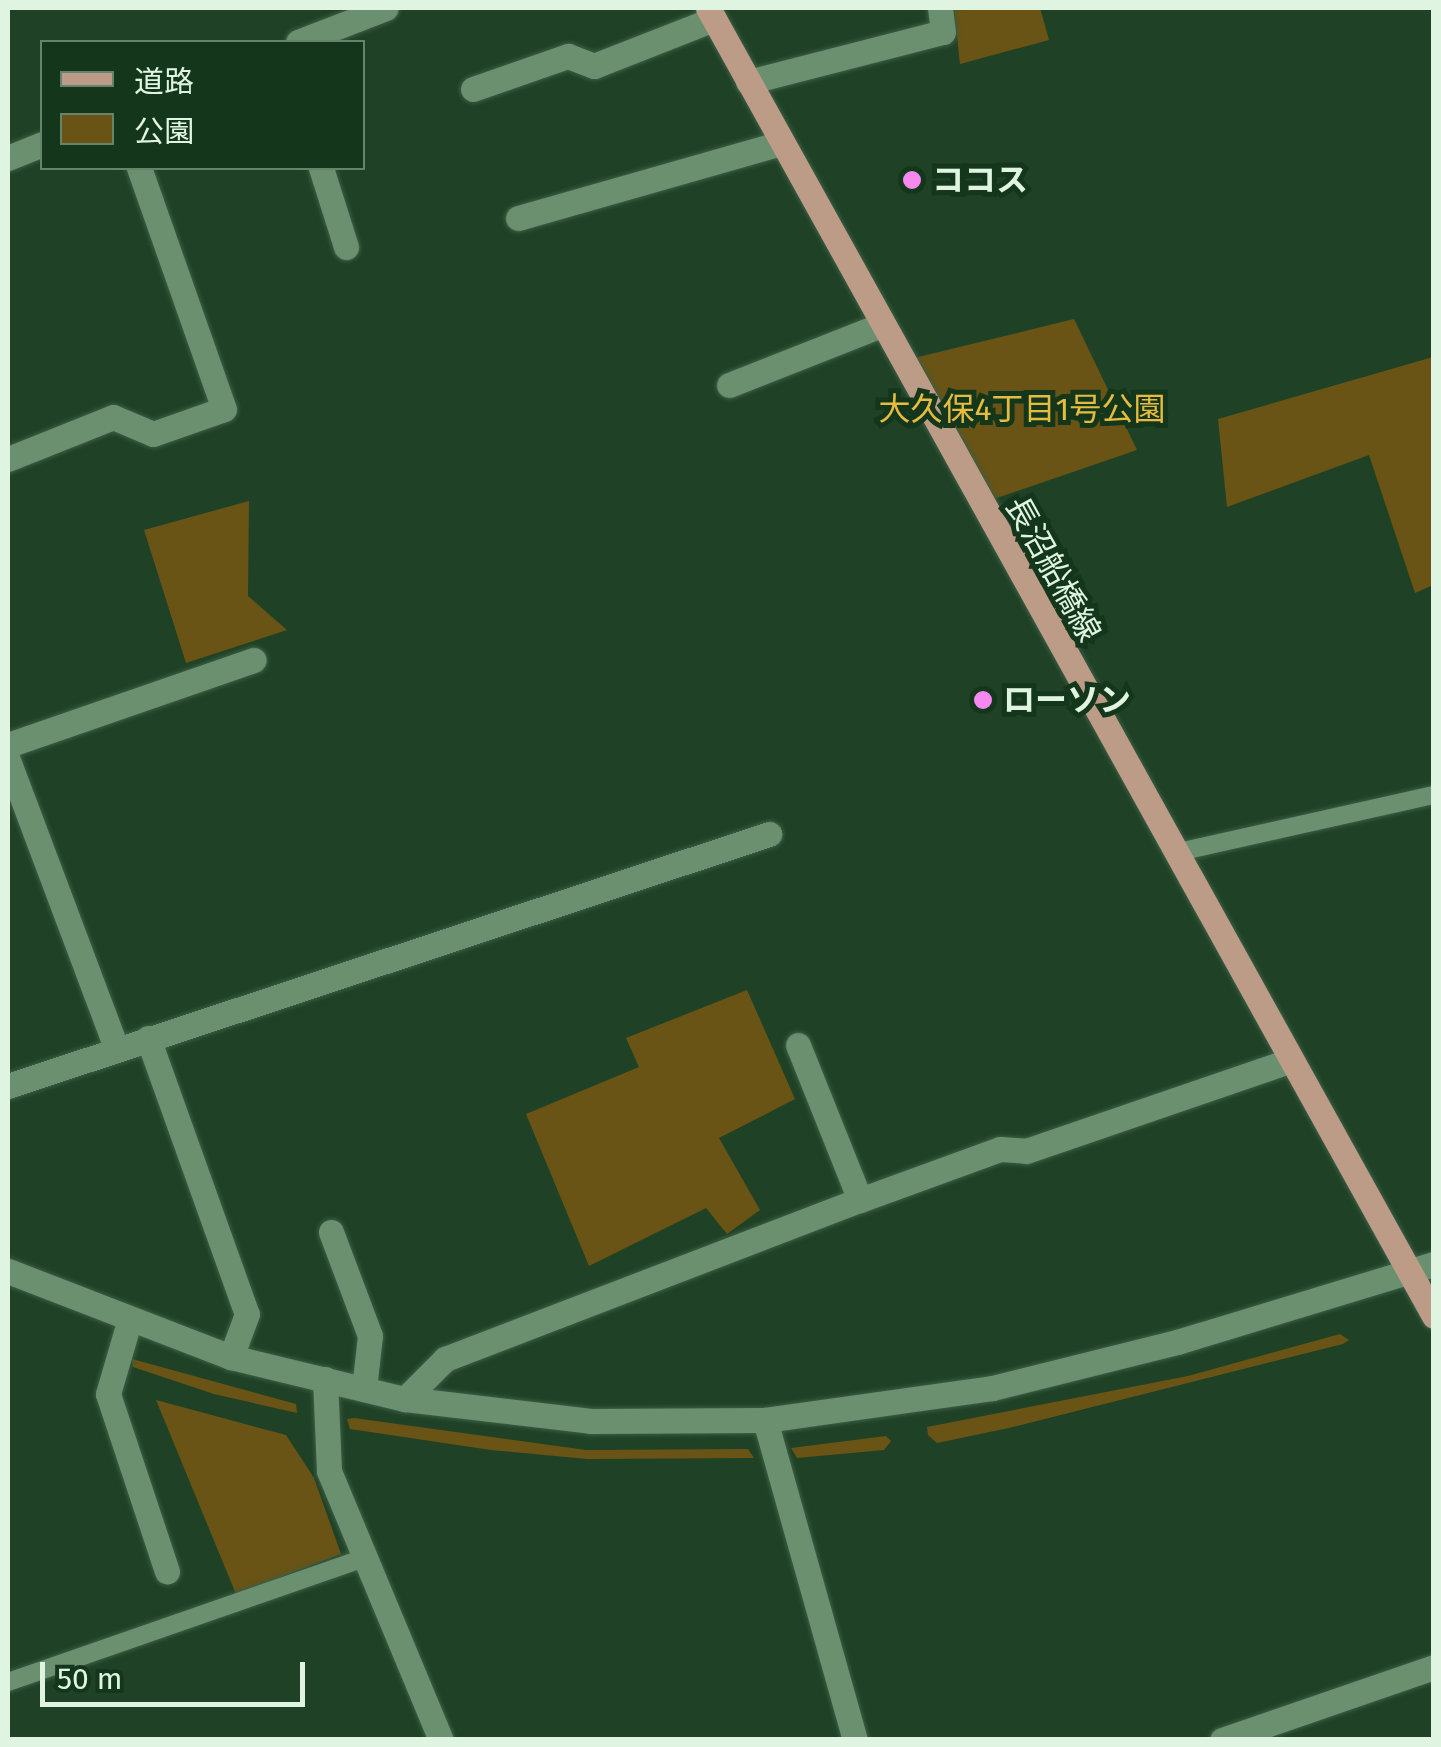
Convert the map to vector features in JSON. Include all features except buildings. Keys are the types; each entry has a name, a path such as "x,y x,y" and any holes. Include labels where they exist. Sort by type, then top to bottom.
{"main road":[{"name":"長沼船橋線","path":"712,13 1289,1062 1422,1268 1434,1316"}],"street":[{"path":"303,40 386,8"},
{"path":"748,82 944,32 940,8"},
{"path":"473,89 568,56 594,66 712,13"},
{"path":"518,218 782,143"},
{"path":"8,158 40,145"},
{"path":"8,459 113,417 153,434 224,410 140,170"},
{"path":"322,170 346,247"},
{"path":"729,385 881,325"},
{"path":"8,745 254,660"},
{"path":"8,760 116,1048"},
{"path":"8,1086 769,834"},
{"path":"148,1038 248,1314 231,1358"},
{"path":"798,1045 860,1200"},
{"path":"405,1399 445,1358 1000,1149 1026,1151 1289,1062"},
{"path":"331,1232 370,1336 364,1389"},
{"path":"8,1272 129,1322 231,1358 405,1399 591,1421 766,1420 992,1388 1177,1342 1422,1268"},
{"path":"129,1322 108,1394 166,1571"},
{"path":"324,1378 329,1471 441,1740"},
{"path":"766,1420 855,1740"},
{"path":"1222,1740 1434,1667"}],"lane":[{"path":"1174,853 1434,795"},
{"path":"8,1682 362,1558"}],"green space":[{"path":"954,8 1040,8 1049,40 960,64"},
{"name":"大久保4丁目1号公園","path":"1074,319 1137,450 985,502 906,360"},
{"path":"1433,357 1433,585 1415,593 1369,455 1227,507 1218,419"},
{"path":"249,501 248,596 287,630 186,663 144,530"},
{"path":"747,990 795,1099 719,1138 760,1210 727,1234 706,1208 589,1266 526,1114 639,1067 626,1038"},
{"path":"1340,1334 1349,1340 1009,1428 937,1443 928,1435 927,1427 1188,1376"},
{"path":"132,1359 296,1404 297,1413 214,1394 133,1367"},
{"path":"156,1400 286,1435 314,1478 341,1554 236,1594"},
{"path":"347,1419 586,1450 748,1449 754,1458 587,1459 491,1450 350,1429"},
{"path":"886,1436 891,1441 884,1450 797,1458 791,1448"}],"place":[{"name":"ココス","path":"912,180"},
{"name":"ローソン","path":"983,700"}]}
